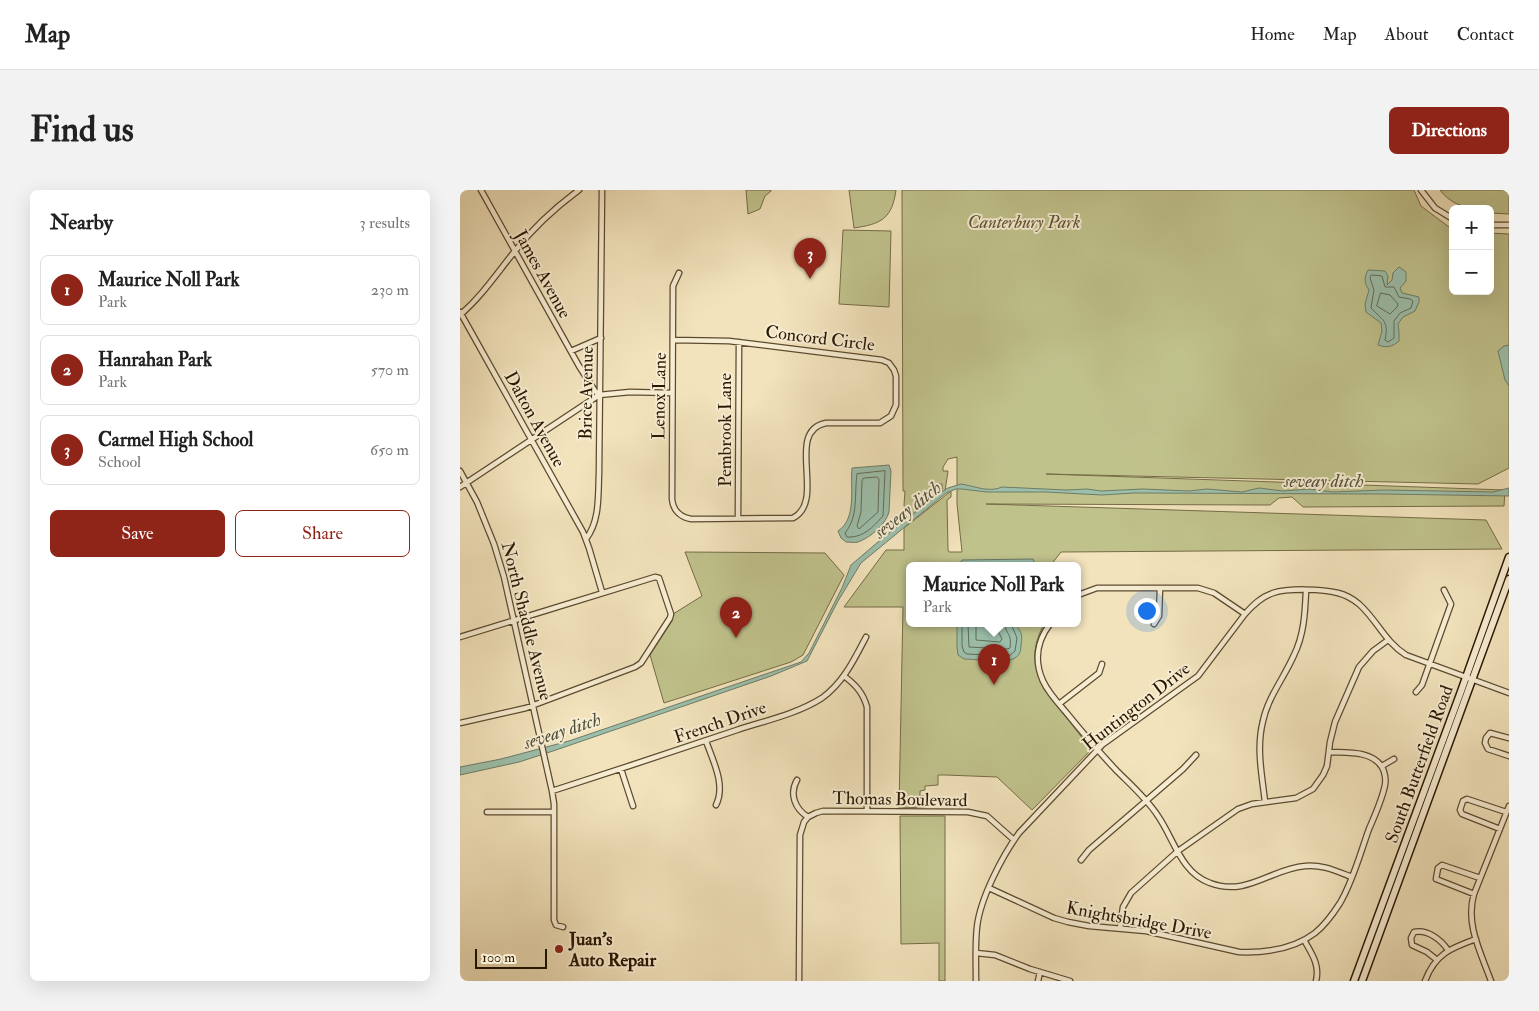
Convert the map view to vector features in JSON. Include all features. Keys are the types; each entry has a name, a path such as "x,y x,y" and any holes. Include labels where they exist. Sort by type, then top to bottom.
{"main road":[{"name":"South Butterfield Road","path":"1362,981 1470,679 1509,556"},
{"name":"South Butterfield Road","path":"1354,981 1509,579"}],"street":[{"name":"James Avenue","path":"481,190 571,351 599,395"},
{"path":"460,314 488,287 515,251 548,216 579,190"},
{"name":"Brice Avenue","path":"586,539 596,520 598,500 602,190"},
{"path":"1420,190 1435,208 1449,217"},
{"path":"1494,225 1509,225"},
{"name":"Lenox Lane","path":"679,272 673,286 672,499 674,509 683,517"},
{"name":"Dalton Avenue","path":"460,314 586,539"},
{"path":"571,351 600,338"},
{"name":"Concord Circle","path":"673,340 739,342 882,360 889,363 894,370 896,390 894,412 883,421 872,423 826,423 817,425 811,430 807,440 806,501 798,516 786,519 691,519 683,517"},
{"name":"Pembrook Lane","path":"738,518 739,342"},
{"path":"460,487 599,395 630,392 672,392"},
{"name":"North Shaddle Avenue","path":"460,472 477,502 494,544 514,620 552,791 554,812 554,920 556,925 563,927"},
{"path":"586,539 602,592"},
{"path":"460,637 655,577 659,578 671,617 641,663 526,708 460,723"},
{"path":"1081,594 1098,588 1198,588 1208,590 1223,597 1245,614"},
{"path":"1154,624 1159,616 1160,588"},
{"path":"1416,692 1422,685 1450,604 1444,590"},
{"name":"Huntington Drive","path":"976,981 978,918 989,888 1014,840 1030,820 1097,750 1112,737 1198,676 1245,614 1259,600 1271,594 1287,591 1331,591 1343,594 1362,608 1388,640 1406,655 1509,693"},
{"path":"1265,802 1260,743 1262,722 1272,695 1288,667 1298,644 1304,623 1306,591"},
{"path":"1048,627 1040,644 1038,665 1043,681 1059,704 1097,750 1146,800 1158,816 1186,866 1197,876 1209,883 1220,886 1246,886 1289,868 1308,865 1324,867 1352,877"},
{"name":"French Drive","path":"552,791 706,741 811,704 830,692 844,676 854,662 866,637"},
{"path":"1120,928 1123,907 1131,893 1178,851 1238,809 1252,804 1296,798 1310,792 1323,775 1327,766 1334,722 1358,667 1373,651 1388,640"},
{"path":"1059,704 1099,673 1102,664"},
{"path":"844,676 857,687 867,707 867,811"},
{"path":"1509,738 1490,732 1485,743 1488,749 1509,756"},
{"path":"706,741 720,782 720,798 716,806"},
{"path":"1329,752 1365,754 1382,766 1394,759"},
{"path":"1081,860 1089,850 1183,769 1196,755"},
{"name":"Knightsbridge Drive","path":"989,888 1054,918 1068,922 1155,933 1239,952 1251,953 1284,948 1304,940 1316,932 1340,903 1352,877 1384,788 1385,780 1382,766"},
{"path":"621,769 633,806"},
{"path":"797,780 793,788 794,802 808,817 804,822 800,835 799,981"},
{"path":"1500,829 1462,814 1460,810 1462,804 1466,798 1506,812"},
{"path":"1491,981 1476,939 1470,918 1470,908 1509,806"},
{"name":"Thomas Boulevard","path":"808,817 823,811 975,813 993,820 1014,840"},
{"path":"487,812 554,812"},
{"path":"1474,894 1436,879 1438,868 1442,865 1448,866 1480,878"},
{"path":"1437,960 1431,954 1412,945 1411,940 1414,932 1419,931 1435,937 1442,941 1448,950"},
{"path":"1425,981 1432,966 1448,950 1476,939"},
{"path":"1304,940 1317,964 1316,981"},
{"path":"976,953 995,955 1017,965 1070,981"},
{"path":"1038,981 1040,972"}],"green space":[{"path":"746,190 771,191 765,196 760,209 748,214"},
{"path":"849,190 896,190 892,208 884,218 878,222 854,228"},
{"name":"Canterbury Park","path":"902,190 1414,190 1421,206 1449,227 1449,295 1494,295 1494,233 1509,234 1509,468 1478,484 1046,474 1505,490 1504,506 1303,507 1292,497 1279,498 1270,505 986,504 1486,520 1502,549 1061,552 1053,562 906,562 906,627 1043,627 1035,650 1037,671 1046,690 1091,750 1032,810 997,777 945,775 938,775 938,785 925,786 925,790 920,791 920,796 926,796 926,807 899,808 903,607 844,607 886,550 904,550 904,528 951,491 951,497 947,500 948,550 949,552 962,552 957,504 957,457 948,459 943,467 943,471 948,471 945,491 942,492 942,484 938,484 938,494 907,519 904,505 905,491 903,491"},
{"path":"1440,190 1509,190 1509,214 1494,213 1494,205 1460,205 1445,196"},
{"path":"843,230 891,231 889,307 839,304"},
{"path":"685,552 825,553 844,575 803,655 791,662 664,703 650,655 672,621 673,614 702,596"},
{"path":"900,816 945,816 945,981 939,981 939,943 901,944"}],"water":[{"path":"1399,267 1406,272 1406,281 1400,288 1402,293 1419,297 1419,302 1415,311 1403,317 1398,324 1399,341 1387,347 1381,346 1378,345 1382,331 1381,323 1366,312 1365,304 1369,290 1365,280 1368,270 1385,271 1388,276 1387,285 1392,280 1393,273"},
{"path":"1509,345 1509,386 1505,380 1498,351 1504,346"},
{"path":"889,465 891,471 889,512 887,517 877,530 863,540 846,542 841,538 838,531 844,526 850,511 852,468"},
{"path":"961,484 987,489 1002,487 1101,491 1143,489 1189,491 1207,489 1242,492 1259,488 1283,491 1309,489 1333,492 1384,490 1493,492 1509,488 1509,496 1134,493 1102,495 1046,492 987,492 956,489 946,493 861,563 838,601 807,661 771,676 553,751 519,762 460,775 460,767 501,759 569,741 801,662 809,653 842,588 851,565 937,495 948,488"},
{"path":"1033,559 1034,562 961,562 962,560"},
{"path":"957,627 1017,627 1022,636 1020,652 1011,660 964,659 958,655"}],"place":[{"name":"Carmel High School","path":"810,279"},
{"name":"Hanrahan Park","path":"736,638"},
{"name":"Maurice Noll Park","path":"994,685"},
{"name":"Juan’s Auto Repair","path":"559,949"}],"water label":[{"name":"seveay ditch","path":"1324,480"},
{"name":"seveay ditch","path":"907,509"},
{"name":"seveay ditch","path":"562,730"}]}
